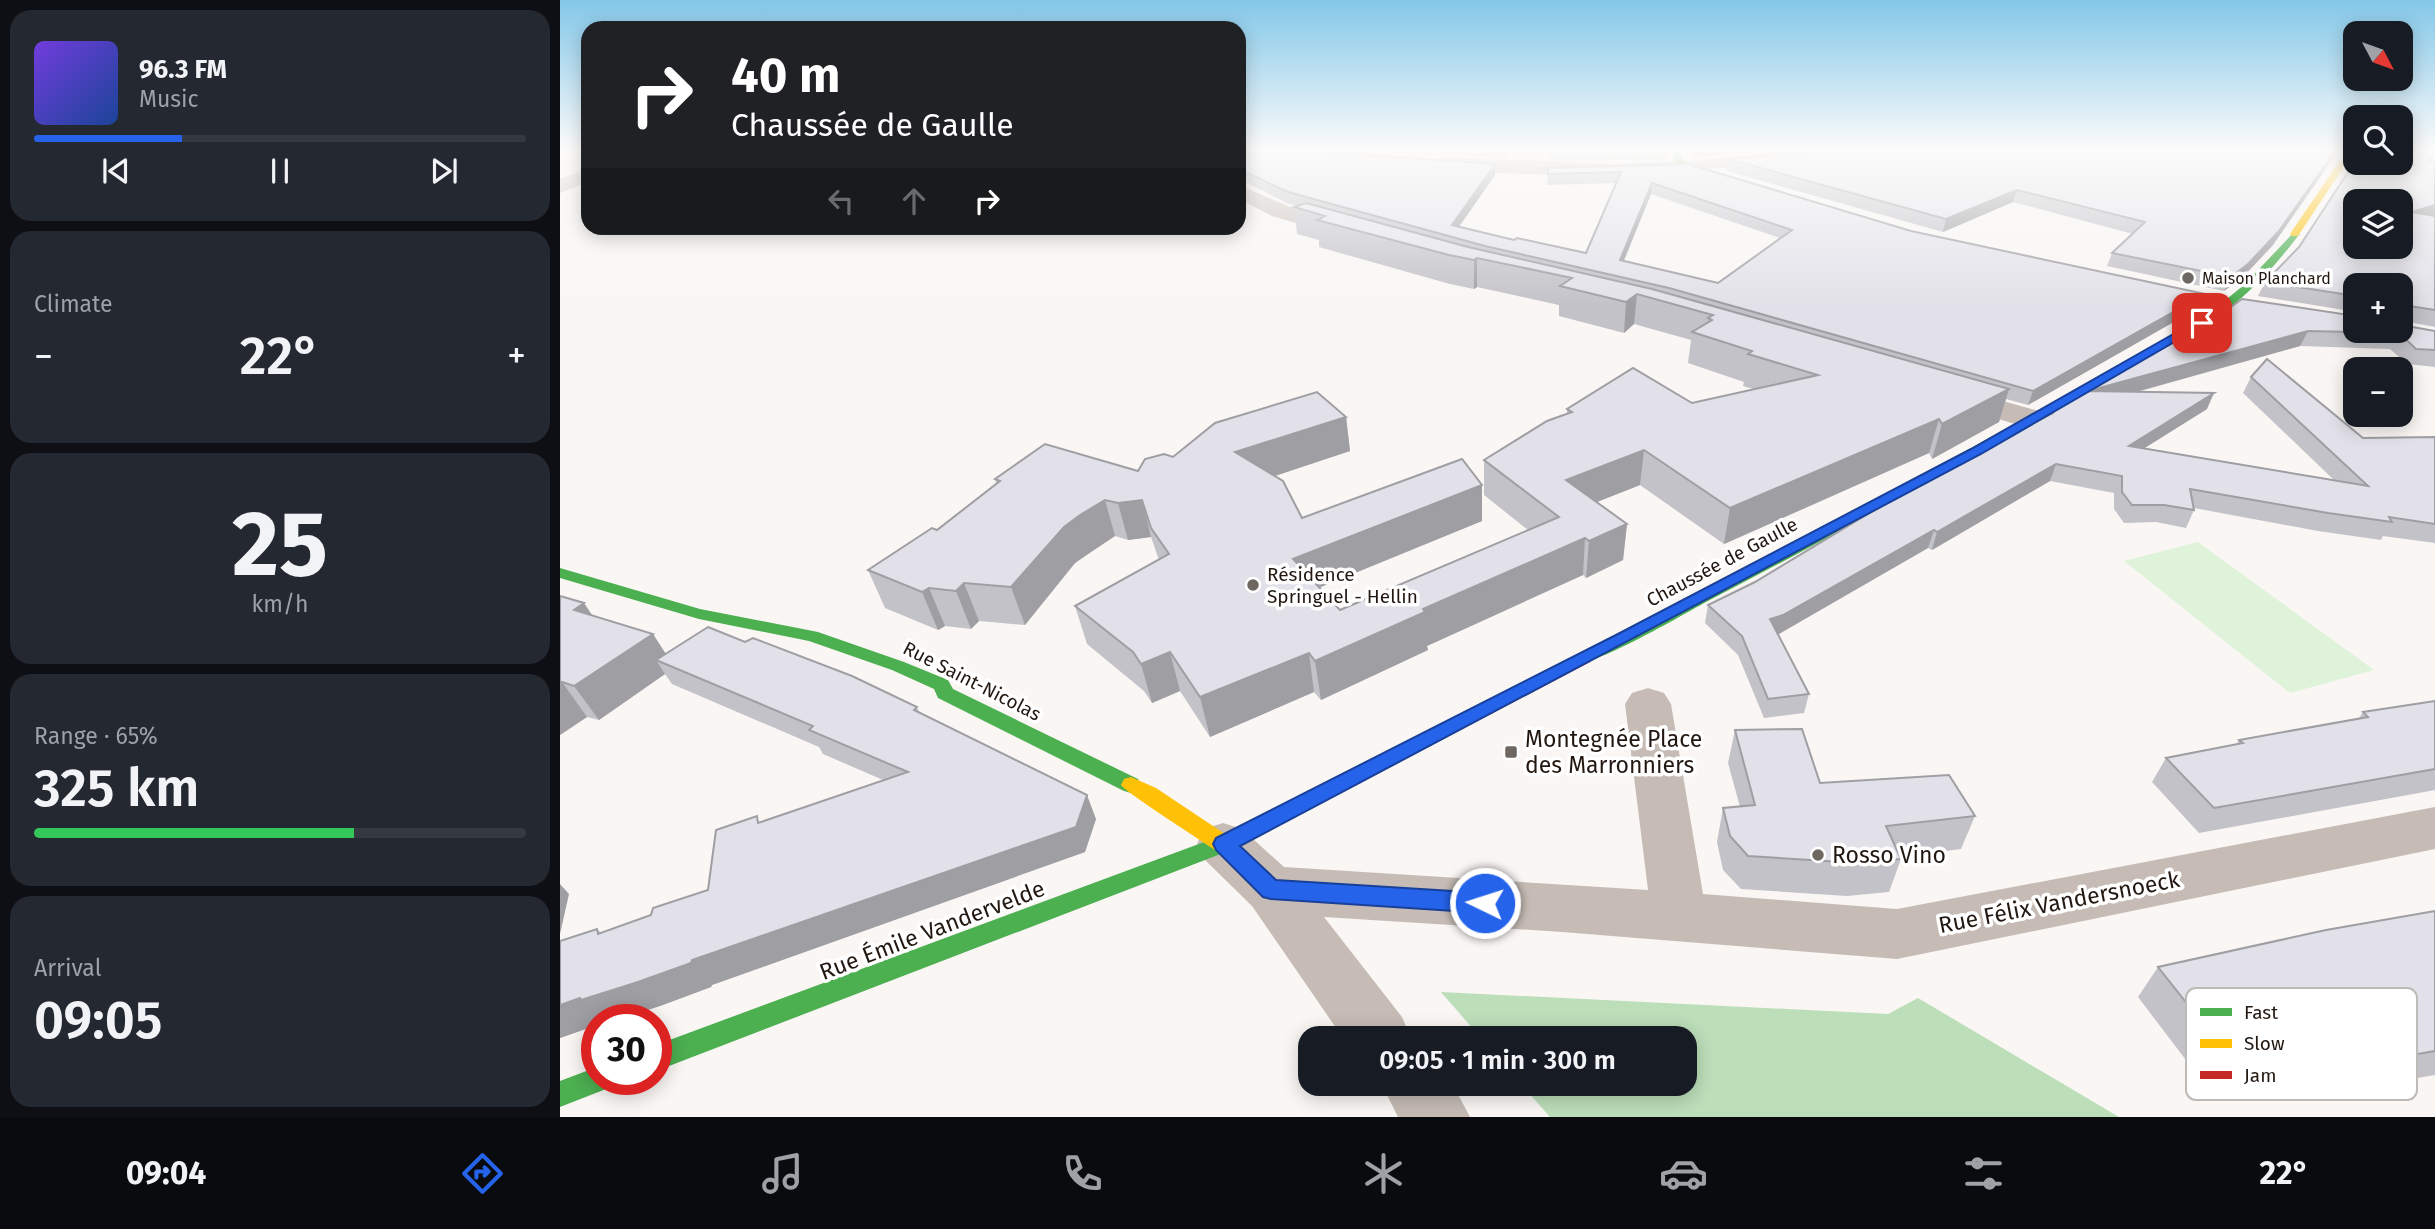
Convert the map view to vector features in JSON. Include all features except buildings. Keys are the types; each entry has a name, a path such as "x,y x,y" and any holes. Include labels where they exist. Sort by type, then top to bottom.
{"main road":[{"name":"Chaussée de Gaulle","path":"1223,844 1622,639 2035,420 2232,303 2282,254 2316,202"},
{"path":"2206,299 2255,307"},
{"name":"Rue Saint-Nicolas","path":"560,573 699,614 813,636 898,666 942,685 945,693 1149,794 1223,844"},
{"name":"Rue Émile Vandervelde","path":"672,1052 1223,844"},
{"path":"560,1094 581,1086"}],"street":[{"path":"1262,202 1280,211 1372,237"},
{"path":"1931,390 2035,420"},
{"path":"1648,704 1679,917"},
{"name":"Rue Félix Vandersnoeck","path":"1271,890 1897,934 2435,828"},
{"path":"1223,844 1271,890 1371,1026"},
{"path":"1422,1096 1437,1117"}],"green space":[{"path":"2198,542 2374,670 2290,693 2124,561"},
{"path":"1441,992 1888,1014 1918,998 2119,1117 1550,1117 1531,1096 1697,1096 1697,1026 1471,1026"}],"traffic: fast":[{"path":"1584,658 1887,500 2191,330 2248,287 2273,262 2295,234"},
{"path":"560,573 699,614 812,636 898,666 942,685 945,693 1131,785"},
{"path":"672,1052 1223,844 1267,822"},
{"path":"560,1094 581,1086"}],"traffic: slow":[{"path":"2295,234 2316,202"},
{"path":"1131,785 1149,794 1223,844"}],"traffic: jam":[{"path":"1267,822 1584,658"}],"place":[{"name":"Maison Planchard","path":"2188,278"},
{"name":"Résidence Springuel - Hellin","path":"1253,585"},
{"name":"Montegnée Place des Marronniers","path":"1511,752"},
{"name":"Rosso Vino","path":"1818,855"}],"route":[{"path":"1485,903 1271,890 1223,844 1622,639 1976,452 2202,323"}]}
